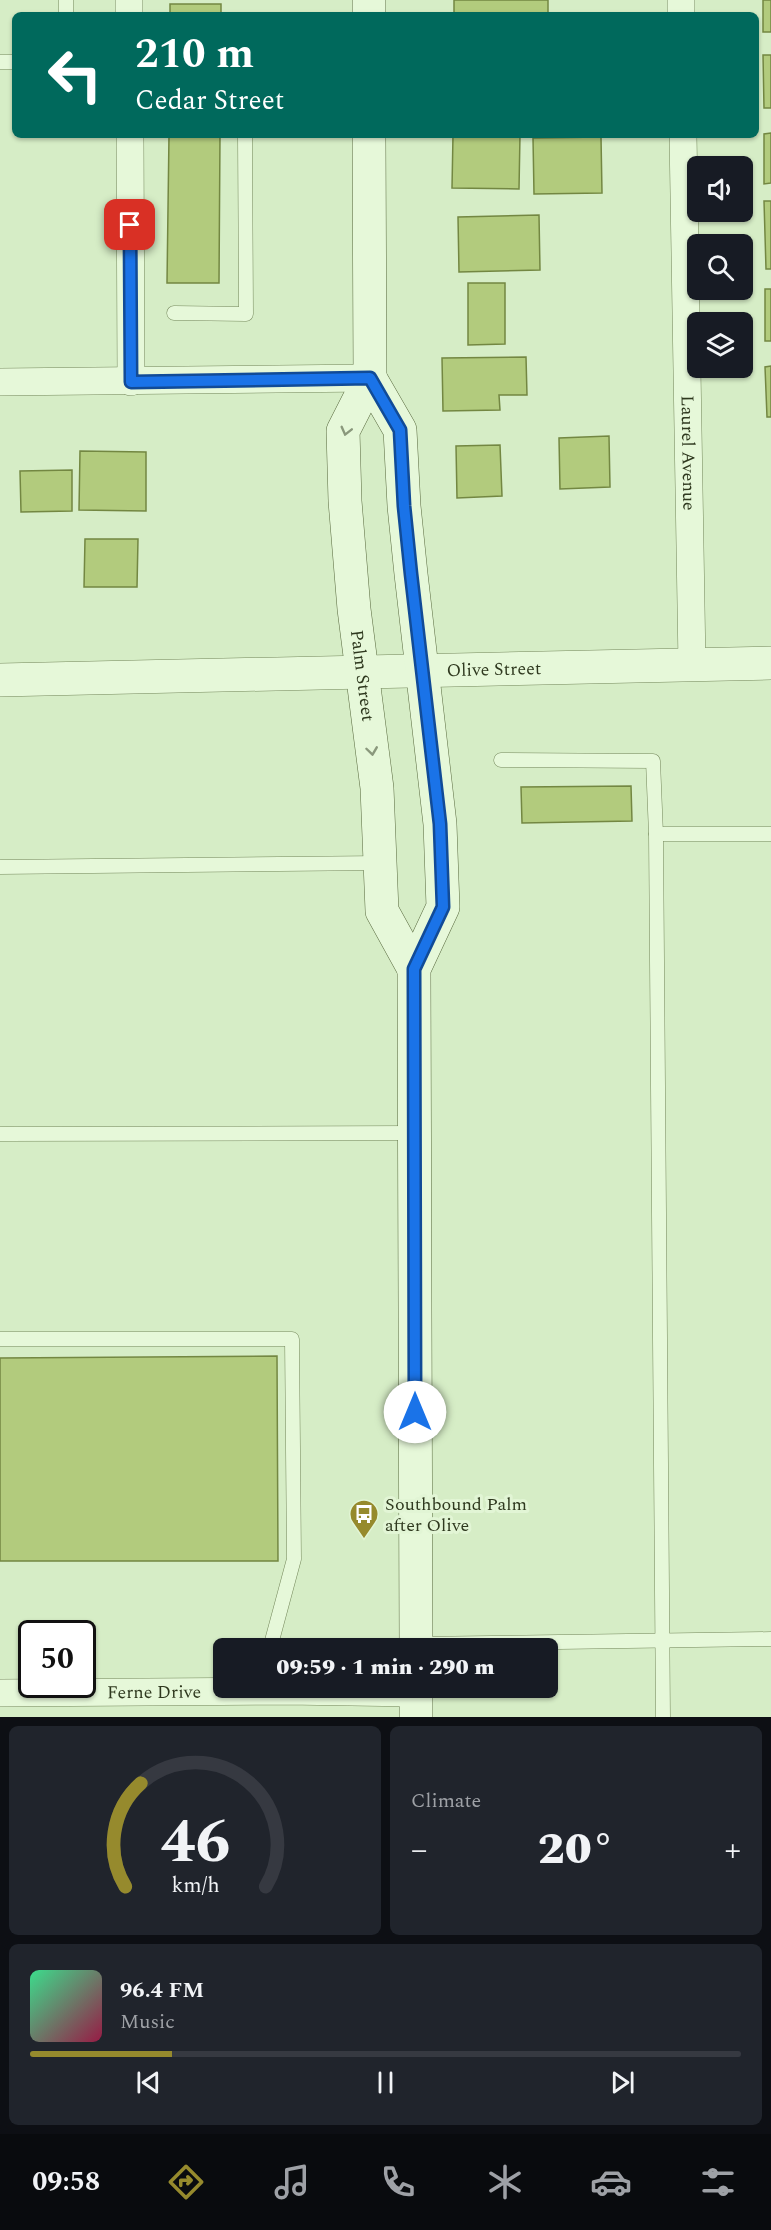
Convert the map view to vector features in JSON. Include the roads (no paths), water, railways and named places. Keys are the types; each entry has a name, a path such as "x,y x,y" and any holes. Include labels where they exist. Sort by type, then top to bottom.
{"main road":[{"name":"Palm Street","path":"369,138 370,378 343,431 345,501 361,672 377,788 382,911 414,969"},
{"name":"Palm Street","path":"370,378 400,430 404,506 440,824 443,907 414,969 416,1638"},
{"name":"Olive Street","path":"0,680 771,663"}],"street":[{"path":"129,138 131,382"},
{"name":"Laurel Avenue","path":"683,138 692,664"},
{"path":"0,382 370,378"},
{"name":"Ferne Drive","path":"0,1693 213,1691"},
{"name":"Ferne Drive","path":"399,1698 416,1699"}],"lane":[{"path":"174,313 246,314 245,138"},
{"path":"501,760 653,761 656,834 663,1717"},
{"path":"656,834 771,834"},
{"path":"0,867 381,863"},
{"path":"0,1134 414,1133"},
{"path":"0,1339 292,1340 294,1559 273,1638"},
{"path":"558,1644 771,1639"}],"place":[{"name":"Southbound Palm after Olive","path":"364,1540"}]}
